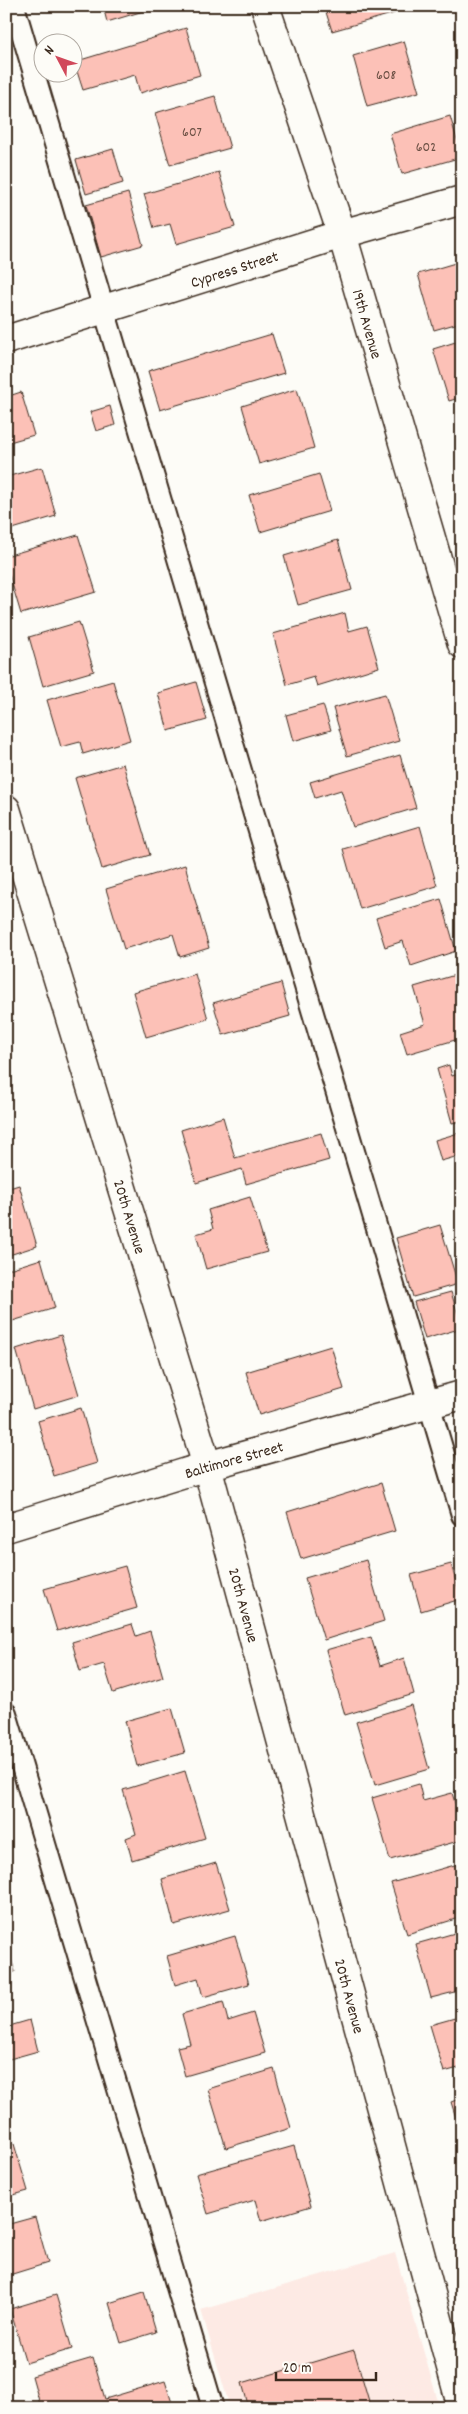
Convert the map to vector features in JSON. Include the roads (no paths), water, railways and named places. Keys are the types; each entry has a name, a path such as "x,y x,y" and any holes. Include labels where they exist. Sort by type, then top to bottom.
{"street":[{"name":"19th Avenue","path":"265,6 342,234 462,644"},
{"name":"Cypress Street","path":"6,340 342,234 462,200"},
{"name":"20th Avenue","path":"6,809 207,1466 462,2408"},
{"name":"Baltimore Street","path":"6,1528 207,1466 462,1395"}],"lane":[{"path":"14,6 462,1515"},
{"path":"6,1713 213,2408"}]}
